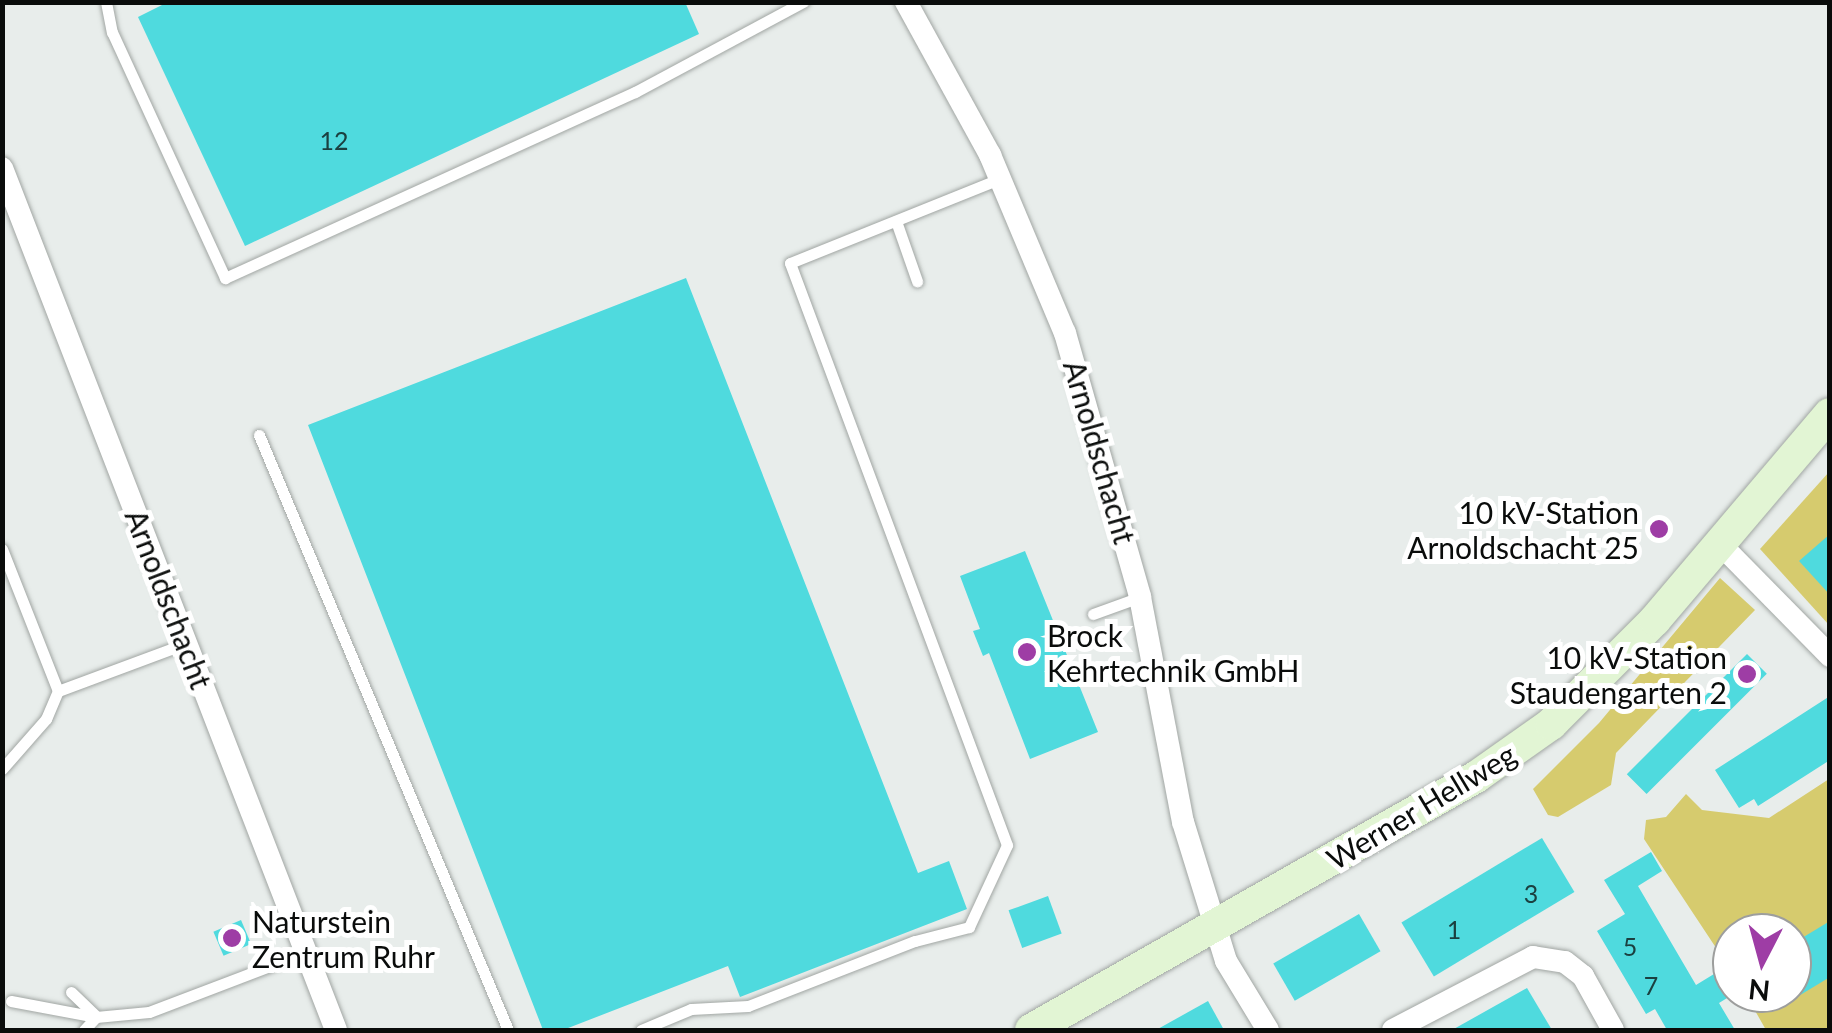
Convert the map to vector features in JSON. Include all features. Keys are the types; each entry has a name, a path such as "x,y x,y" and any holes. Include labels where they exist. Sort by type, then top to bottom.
{"main road":[{"name":"Werner Hellweg","path":"1031,1030 1476,777 1550,724 1720,544 1830,414"}],"street":[{"name":"Arnoldschacht","path":"906,2 1001,178 1065,333 1140,598 1184,822 1226,961 1268,1030"},
{"name":"Arnoldschacht","path":"2,168 336,1030"},
{"path":"1720,544 1830,656"},
{"path":"1393,1030 1533,956 1565,962 1583,976 1612,1030"}],"lane":[{"path":"106,2 112,32 225,278 635,92 803,2"},
{"path":"640,1030 691,1010 748,1006 915,940 969,927 1007,845 790,264 1001,178"},
{"path":"896,221 917,281"},
{"path":"260,435 508,1030"},
{"path":"2,549 58,691"},
{"path":"1093,614 1140,598"},
{"path":"2,769 46,718 58,691 186,643"},
{"path":"84,1030 149,1012 306,952"},
{"path":"71,992 95,1024"},
{"path":"10,1001 95,1024"}],"shaded area":[{"path":"1829,472 1829,625 1760,549"},
{"path":"1720,578 1755,610 1616,753 1611,785 1558,817 1548,815 1533,789 1599,723"},
{"path":"1829,779 1829,1030 1766,1030 1756,1013 1812,1013 1812,913 1712,913 1712,942 1644,839 1646,820 1666,817 1686,794 1702,810 1769,818"}],"building":[{"path":"168,2 685,2 699,34 245,246 138,17"},
{"path":"686,278 918,873 949,861 967,909 740,997 728,966 563,1030 543,1030 308,425"},
{"path":"1830,534 1830,595 1799,561"},
{"name":"Brock Kehrtechnik GmbH","path":"1025,551 1098,732 1030,759 989,653 983,656 973,631 980,629 960,576"},
{"path":"1747,654 1767,674 1647,794 1627,774"},
{"path":"1830,696 1830,760 1758,806 1754,799 1739,808 1715,770"},
{"path":"1542,838 1574,892 1434,976 1401,922"},
{"path":"1651,852 1662,871 1638,886 1696,985 1712,975 1712,1013 1725,1013 1735,1030 1667,1030 1655,1009 1646,1014 1597,931 1625,914 1604,880"},
{"path":"1048,896 1062,934 1022,948 1009,910"},
{"path":"1359,914 1380,951 1295,1001 1273,964"},
{"name":"Naturstein Zentrum Ruhr","path":"241,920 251,944 224,956 213,932"},
{"path":"1830,921 1830,977 1812,988 1812,932"},
{"path":"1527,988 1552,1030 1452,1030"},
{"path":"1208,1001 1224,1030 1156,1030"}],"place":[{"name":"10 kV-Station Arnoldschacht 25","path":"1659,529"},
{"name":"Brock Kehrtechnik GmbH","path":"1027,652"},
{"name":"10 kV-Station Staudengarten 2","path":"1747,674"},
{"name":"Naturstein Zentrum Ruhr","path":"232,938"}]}
